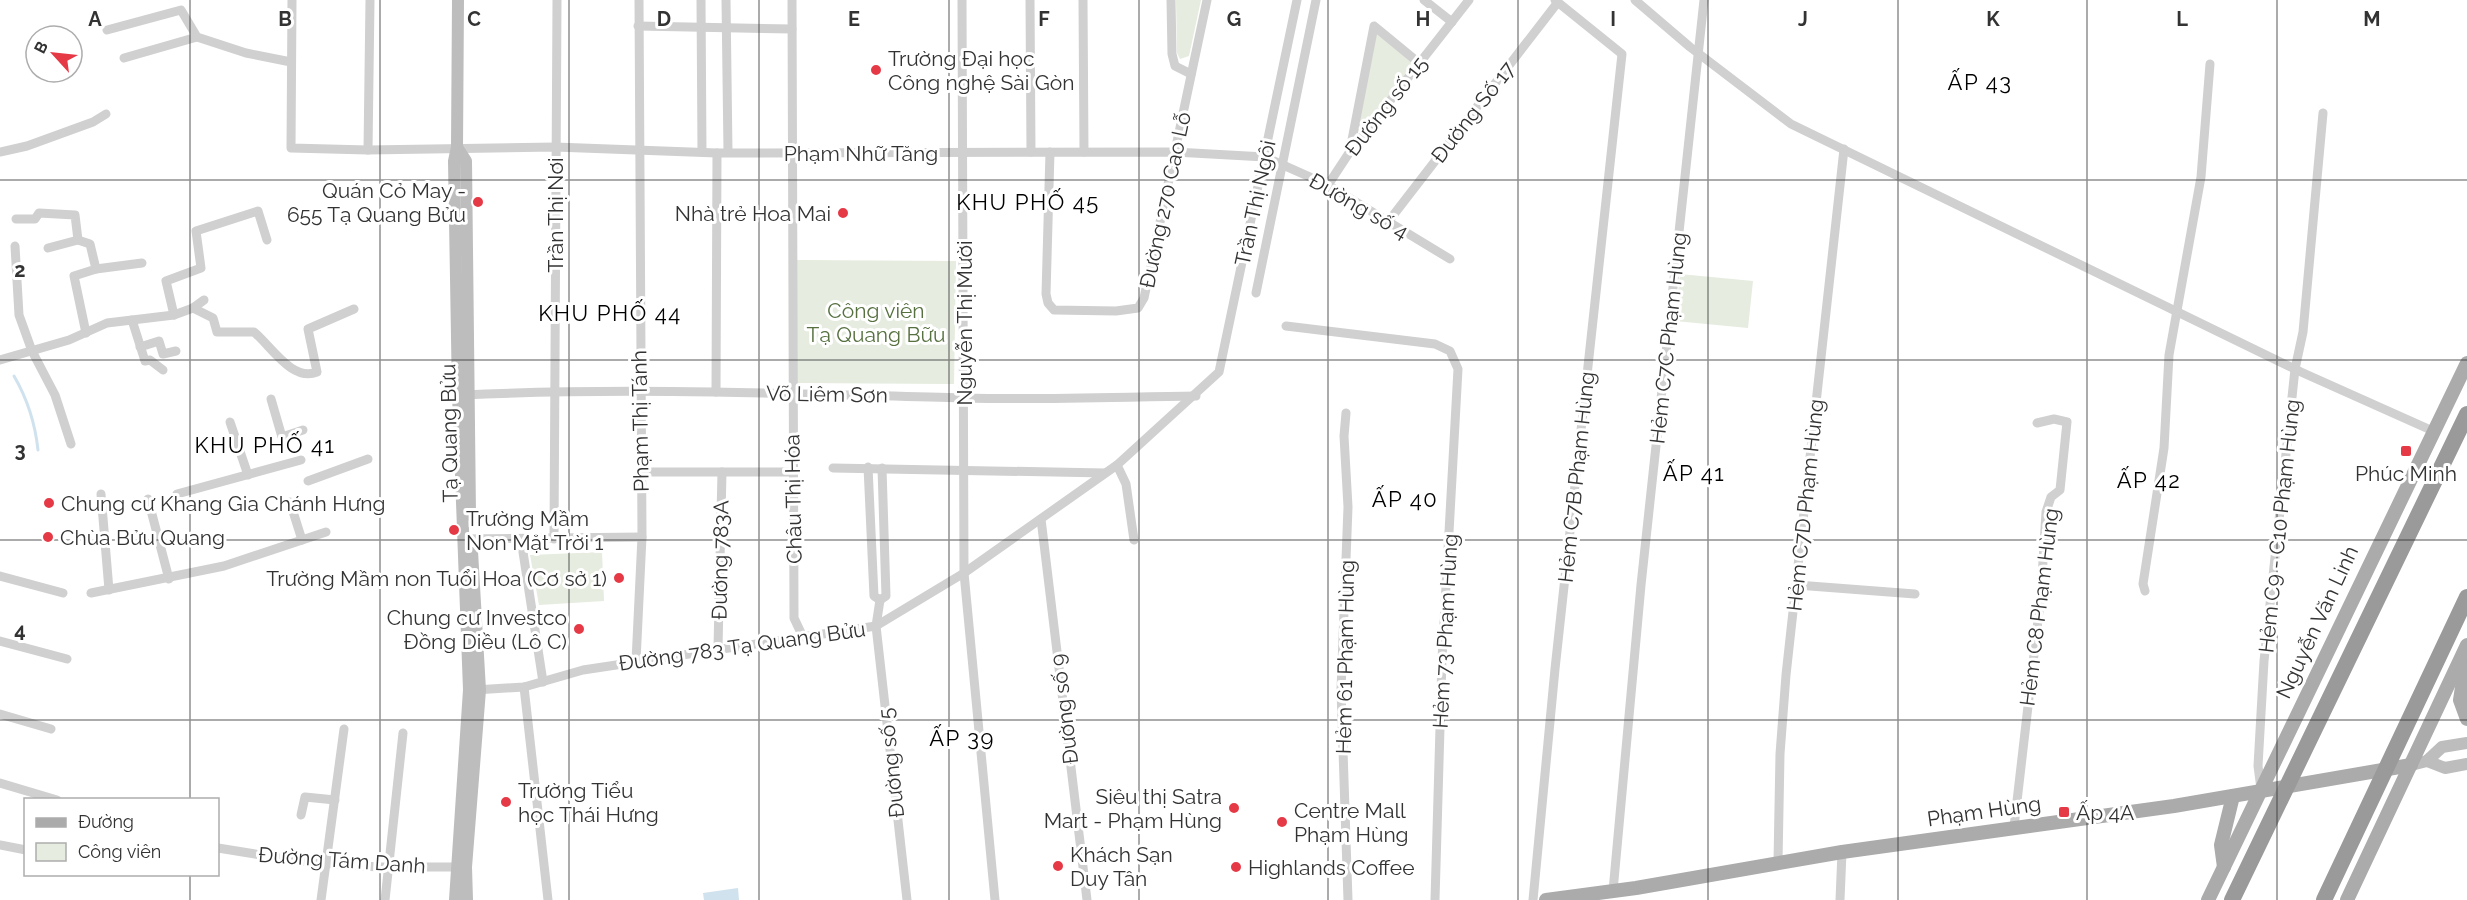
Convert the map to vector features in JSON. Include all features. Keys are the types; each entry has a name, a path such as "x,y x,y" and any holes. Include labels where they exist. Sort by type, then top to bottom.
{"highway":[{"name":"Nguyễn Văn Linh","path":"2232,900 2284,787 2467,414"},
{"path":"2324,900 2467,597"}],"main road":[{"name":"Tạ Quang Bửu","path":"455,900 461,867 475,690 467,539 463,395 466,161 457,147 458,0"},
{"name":"Nguyễn Văn Linh","path":"2208,900 2467,363"},
{"path":"2347,900 2467,645"},
{"path":"2467,653 2460,690 2461,709 2467,719"},
{"name":"Phạm Hùng","path":"1546,900 1613,891 1636,894 1778,862 2234,796 2411,765 2427,761 2442,747 2467,743"},
{"name":"Phạm Hùng","path":"2427,761 2445,768 2467,764"},
{"path":"2224,867 2221,845 2234,796"},
{"name":"Tạ Quang Bửu","path":"461,867 467,900"}],"street":[{"path":"124,58 197,37 246,53 291,62 292,0"},
{"path":"368,150 370,0"},
{"name":"Trần Thị Nơi","path":"554,539 557,0"},
{"name":"Phạm Thị Tánh","path":"636,662 642,537 638,151 639,0"},
{"path":"701,0 702,153"},
{"path":"726,0 728,153"},
{"name":"Châu Thị Hóa","path":"792,0 791,392 794,472 794,618 802,635"},
{"name":"Nguyễn Thị Mười","path":"962,0 964,573 995,900"},
{"path":"1030,0 1031,152"},
{"path":"1083,0 1084,152"},
{"path":"1172,0 1172,54 1175,66 1191,74"},
{"name":"Đường 270 Cao Lỗ","path":"1050,152 1046,294 1048,303 1054,310 1116,311 1138,308 1142,304 1207,0"},
{"name":"Trần Thị Ngôi","path":"1196,396 1219,372 1297,0"},
{"name":"Trần Thị Ngôi","path":"1256,293 1316,0"},
{"path":"1424,0 1452,22"},
{"name":"Đường số 15","path":"1328,185 1349,153 1469,0"},
{"path":"1635,0 1697,52 1791,124 2295,369 2433,431"},
{"name":"Hẻm C7C Phạm Hùng","path":"1613,891 1641,585 1704,0"},
{"name":"Hẻm C7B Phạm Hùng","path":"1533,900 1555,669 1622,54 1556,1"},
{"name":"Đường Số 17","path":"1388,222 1556,1"},
{"path":"107,30 181,10 197,37"},
{"path":"638,26 792,28"},
{"path":"1349,153 1374,26 1419,63"},
{"name":"Phạm Nhữ Tăng","path":"291,62 291,148 368,150 555,147 702,153 1175,152 1265,157"},
{"path":"2145,591 2143,584 2168,413 2169,356 2201,177 2210,64"},
{"name":"Hẻm C9 - C10 Phạm Hùng","path":"2261,791 2258,766 2264,661 2295,369 2302,332 2323,113"},
{"path":"0,152 27,146 93,122 106,114"},
{"name":"Hẻm C7D Phạm Hùng","path":"1778,862 1780,754 1844,149"},
{"path":"716,392 717,153"},
{"name":"Đường số 4","path":"1265,157 1328,185 1450,259"},
{"path":"174,315 166,281 201,268 196,231 258,211 267,240"},
{"path":"16,219 35,219 39,213 75,215 78,240"},
{"path":"48,248 78,240 90,244 96,269"},
{"path":"15,246 19,315 32,351 55,395 71,444"},
{"path":"86,333 74,276 96,269 142,263"},
{"path":"0,360 86,333 107,323 174,315 194,308 204,300"},
{"path":"194,308 213,318 217,332 254,332 282,360 299,373 309,376 317,372 308,329 354,309"},
{"path":"132,320 145,360 150,360 162,370"},
{"name":"Hẻm 73 Phạm Hùng","path":"1286,326 1435,344 1450,351 1458,369 1442,659 1435,900"},
{"path":"140,347 159,341 163,354 176,351"},
{"name":"Võ Liêm Sơn","path":"463,395 791,392 964,398 1196,396"},
{"name":"Đường 783 Tạ Quang Bửu","path":"475,690 524,687 583,669 802,635 876,626 964,573 1117,465 1141,441 1196,396"},
{"path":"271,399 282,437 303,430"},
{"name":"Hẻm 61 Phạm Hùng","path":"1346,413 1344,436 1348,507 1341,690 1348,900"},
{"name":"Hẻm C8 Phạm Hùng","path":"2014,827 2041,594 2046,512 2051,497 2060,490 2067,422 2054,419 2037,423"},
{"path":"230,422 248,475"},
{"path":"308,481 368,459"},
{"path":"177,494 301,460"},
{"path":"1117,465 1126,484 1134,540"},
{"path":"833,468 1106,472"},
{"path":"868,468 874,596 880,600"},
{"name":"Đường số 5","path":"882,468 886,596 880,600 876,626 907,900"},
{"path":"640,472 794,472"},
{"name":"Đường 783A","path":"718,648 722,472"},
{"path":"101,494 109,590"},
{"path":"148,499 169,579"},
{"path":"290,502 302,540"},
{"name":"Đường số 9","path":"1041,519 1087,900"},
{"path":"91,593 224,566 326,532"},
{"path":"467,539 642,537"},
{"path":"521,539 543,682"},
{"path":"0,576 63,592"},
{"path":"1797,585 1916,594"},
{"path":"0,641 67,659"},
{"path":"524,687 548,900"},
{"path":"0,714 51,729"},
{"path":"321,900 344,729"},
{"path":"385,900 403,733"},
{"path":"0,783 50,798"},
{"path":"301,815 305,797 335,800"},
{"path":"0,845 24,851"},
{"name":"Đường Tám Danh","path":"219,848 327,863 390,867 461,867"},
{"path":"1840,900 1842,852"}],"green space":[{"path":"1176,0 1201,0 1189,56 1180,59 1177,53"},
{"path":"1375,30 1414,63 1359,132 1355,133"},
{"name":"Công viên Tạ Quang Bữu","path":"797,260 956,261 954,384 796,383"},
{"path":"1680,274 1753,281 1748,328 1675,321"},
{"path":"602,552 604,601 539,605 530,555"}],"water":[{"path":"738,888 739,900 704,900 703,893"}],"waterway":[{"path":"14,376 30,412 38,450"}],"place":[{"name":"Trường Đại học Công nghệ Sài Gòn","path":"876,70"},
{"name":"Quán Cỏ May - 655 Tạ Quang Bửu","path":"478,202"},
{"name":"Nhà trẻ Hoa Mai","path":"843,213"},
{"name":"Phúc Minh","path":"2406,451"},
{"name":"Chung cư Khang Gia Chánh Hưng","path":"49,503"},
{"name":"Trường Mầm Non Mặt Trời 1","path":"454,530"},
{"name":"Chùa Bửu Quang","path":"48,537"},
{"name":"Trường Mầm non Tuổi Hoa (Cơ sở 1)","path":"619,578"},
{"name":"Chung cư Investco Đồng Diều (Lô C)","path":"579,629"},
{"name":"Trường Tiểu học Thái Hưng","path":"506,802"},
{"name":"Siêu thị Satra Mart - Phạm Hùng","path":"1234,808"},
{"name":"Ấp 4A","path":"2064,812"},
{"name":"Centre Mall Phạm Hùng","path":"1282,822"},
{"name":"Khách Sạn Duy Tân","path":"1058,866"},
{"name":"Highlands Coffee","path":"1236,867"}],"district":[{"name":"ẤP 43","path":"1980,82"},
{"name":"KHU PHỐ 45","path":"1028,202"},
{"name":"KHU PHỐ 44","path":"610,313"},
{"name":"KHU PHỐ 41","path":"265,445"},
{"name":"ẤP 41","path":"1694,473"},
{"name":"ẤP 42","path":"2149,480"},
{"name":"ẤP 40","path":"1405,499"},
{"name":"ẤP 39","path":"962,738"}]}
